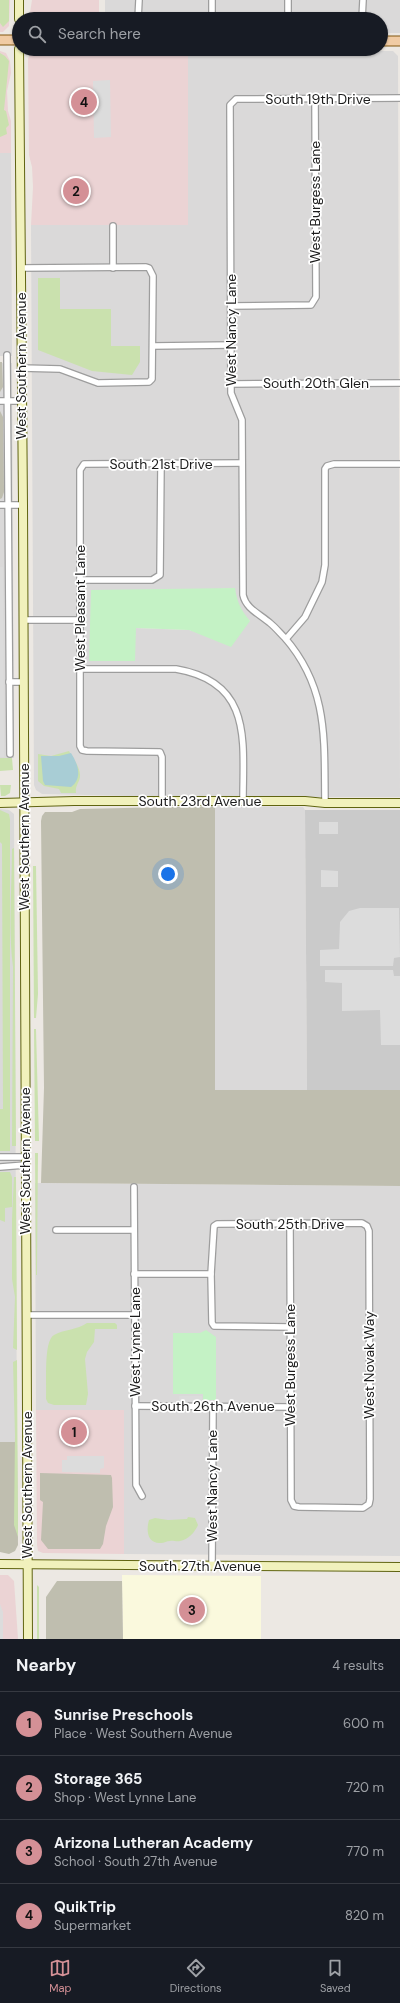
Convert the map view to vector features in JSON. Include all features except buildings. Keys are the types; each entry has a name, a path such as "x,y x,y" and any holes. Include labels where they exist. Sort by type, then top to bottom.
{"main road":[{"path":"19,0 19,12"},
{"path":"0,40 12,40"},
{"path":"388,42 400,41"},
{"name":"West Southern Avenue","path":"19,56 23,505 23,802 28,1639"},
{"name":"South 23rd Avenue","path":"0,803 305,801 325,803 400,803"},
{"name":"South 27th Avenue","path":"0,1564 400,1567"}],"street":[{"path":"138,12 139,0"},
{"path":"212,0 212,12"},
{"path":"288,0 288,12"},
{"path":"362,0 362,12"},
{"name":"West Burgess Lane","path":"231,306 311,305 316,297 315,98"},
{"name":"South 19th Drive","path":"236,99 400,98"},
{"name":"West Nancy Lane","path":"236,99 230,105 231,384 232,396 242,420 244,598 247,606 270,623 286,639"},
{"path":"113,226 113,268"},
{"path":"21,268 149,268 153,276 152,379 145,384 98,383 60,369 21,368"},
{"path":"153,346 231,345"},
{"name":"West Southern Avenue","path":"7,355 10,754"},
{"name":"South 20th Glen","path":"231,384 400,383"},
{"path":"0,401 22,401"},
{"name":"South 21st Drive","path":"81,466 84,464 242,463"},
{"path":"80,580 156,579 161,573 161,464"},
{"path":"325,803 324,733 318,696 303,664 286,639 305,617 318,595 322,582 325,565 325,469 334,464 400,464"},
{"name":"West Pleasant Lane","path":"81,466 80,744 82,750 157,751 161,754 162,801"},
{"path":"0,505 23,505"},
{"path":"23,620 80,620"},
{"path":"81,669 176,669 189,671 214,684 231,701 241,722 244,737 243,801"},
{"path":"9,682 23,682"},
{"path":"0,1156 25,1161"},
{"path":"0,1166 25,1161"},
{"name":"West Lynne Lane","path":"134,1187 136,1485 142,1496"},
{"name":"South 25th Drive","path":"211,1274 214,1226 217,1224 362,1224 367,1226"},
{"name":"West Burgess Lane","path":"290,1224 291,1500 294,1506"},
{"name":"West Novak Way","path":"294,1506 363,1508 368,1504 369,1239 367,1226"},
{"path":"56,1230 134,1230"},
{"path":"134,1274 211,1274 212,1323 214,1326 290,1327"},
{"path":"26,1315 134,1315"},
{"name":"South 26th Avenue","path":"135,1406 290,1407"},
{"name":"West Nancy Lane","path":"212,1406 212,1566"}],"shaded area":[{"path":"0,0 10,0 9,26 3,32 0,32"},
{"path":"32,0 99,0 99,12 30,12"},
{"path":"105,0 400,0 400,33 388,33 388,12 105,12"},
{"path":"0,51 6,53 10,61 11,73 7,91 8,111 11,121 11,153 0,153"},
{"path":"388,51 393,51 398,56 400,797 176,797 42,794 36,790 34,785 31,225 188,225 188,56 388,56","holes":["60,278 59,309 111,309 111,346 38,350","234,588 241,611 250,621 209,636 189,630 135,628 202,590"]},
{"path":"30,56 188,56 188,225 31,225 33,187 32,167 29,155 28,58"},
{"path":"110,80 111,137 94,138 93,81"},
{"path":"0,152 11,153 12,356 0,356"},
{"path":"0,362 2,362 3,387 0,392"},
{"path":"0,363 12,363 14,758 0,758"},
{"path":"0,411 3,417 4,492 2,498 0,499"},
{"path":"0,567 3,567 4,757 0,757"},
{"path":"215,806 303,807 305,810 307,1090 215,1090"},
{"path":"215,806 215,1090 400,1090 400,1186 41,1183 44,1088 42,816 45,812 72,812 80,809"},
{"path":"0,809 9,810 14,814 17,1442 0,1442"},
{"path":"305,810 400,810 400,1090 307,1090"},
{"path":"319,822 338,822 338,834 319,834"},
{"path":"321,870 338,871 338,887 321,887"},
{"path":"360,908 399,908 400,957 394,958 393,966 320,966 320,950 339,949 340,922 349,911"},
{"path":"325,970 393,970 394,976 400,976 400,1045 381,1045 380,1010 342,1011 342,983 325,982"},
{"path":"35,1183 400,1186 400,1556 124,1554 124,1410 36,1410"},
{"path":"179,1396 202,1396 202,1402 179,1401"},
{"path":"36,1410 124,1410 124,1554 43,1553 38,1551"},
{"path":"0,1442 17,1442 18,1545 15,1551 9,1554 0,1552"},
{"path":"67,1456 104,1456 104,1468 100,1469 100,1473 62,1472 62,1460 67,1460"},
{"path":"40,1473 111,1475 113,1507 106,1526 103,1544 100,1549 48,1549 41,1540 43,1502 40,1500"},
{"path":"0,1575 8,1575 14,1581 18,1639 0,1639"},
{"path":"122,1575 261,1576 261,1639 123,1639"},
{"path":"57,1581 122,1581 123,1639 46,1639 46,1597"},
{"path":"0,1604 3,1612 3,1639 0,1639"}],"green space":[{"path":"0,0 9,0 9,21 3,27 0,23"},
{"path":"0,53 9,61 4,110 6,111 9,125 6,128 7,134 0,137"},
{"path":"38,278 60,278 60,309 111,309 111,346 140,346 140,362 132,375 92,371 38,350"},
{"path":"235,588 240,606 250,621 231,647 189,630 136,628 135,661 89,661 91,590"},
{"path":"69,751 78,767 80,774 76,793 61,793 59,789 44,786 38,781 38,754 51,756"},
{"path":"0,758 12,758 13,770 0,771"},
{"path":"0,785 11,785 10,793 5,796 1,796"},
{"path":"0,810 9,814 10,819 10,1151 0,1151 0,1109 3,1109 2,844 0,842"},
{"path":"14,848 16,1146 12,1146 13,967 10,923 12,849"},
{"path":"33,866 36,866 38,994 36,1018 34,1018"},
{"path":"34,1029 36,1029 39,1141 35,1141"},
{"path":"35,1153 38,1153 37,1275 36,1275"},
{"path":"0,1172 10,1172 12,1177 12,1207 5,1208 5,1222 0,1220"},
{"path":"14,1177 16,1177 17,1350 13,1348 15,1297 12,1279 12,1219"},
{"path":"87,1323 115,1323 117,1325 117,1329 95,1329 94,1342 87,1352 85,1359 88,1394 86,1405 54,1405 48,1403 46,1399 46,1364 48,1346 51,1339 58,1333"},
{"path":"206,1330 216,1337 216,1400 203,1400 203,1394 173,1394 173,1333 200,1333"},
{"path":"17,1360 18,1537 14,1525 15,1435 13,1362"},
{"path":"188,1517 195,1518 198,1525 193,1533 186,1539 156,1543 150,1539 148,1532 149,1520 155,1518 168,1520 187,1519"},
{"path":"37,1585 39,1587 39,1639 37,1639"}],"water":[{"path":"71,753 76,762 78,771 75,783 71,787 45,785 43,781 41,756 59,756"}],"place":[{"name":"QuikTrip","path":"84,102"},
{"name":"Storage 365","path":"76,191"},
{"name":"Sunrise Preschools","path":"74,1432"},
{"name":"Arizona Lutheran Academy","path":"192,1610"}]}
